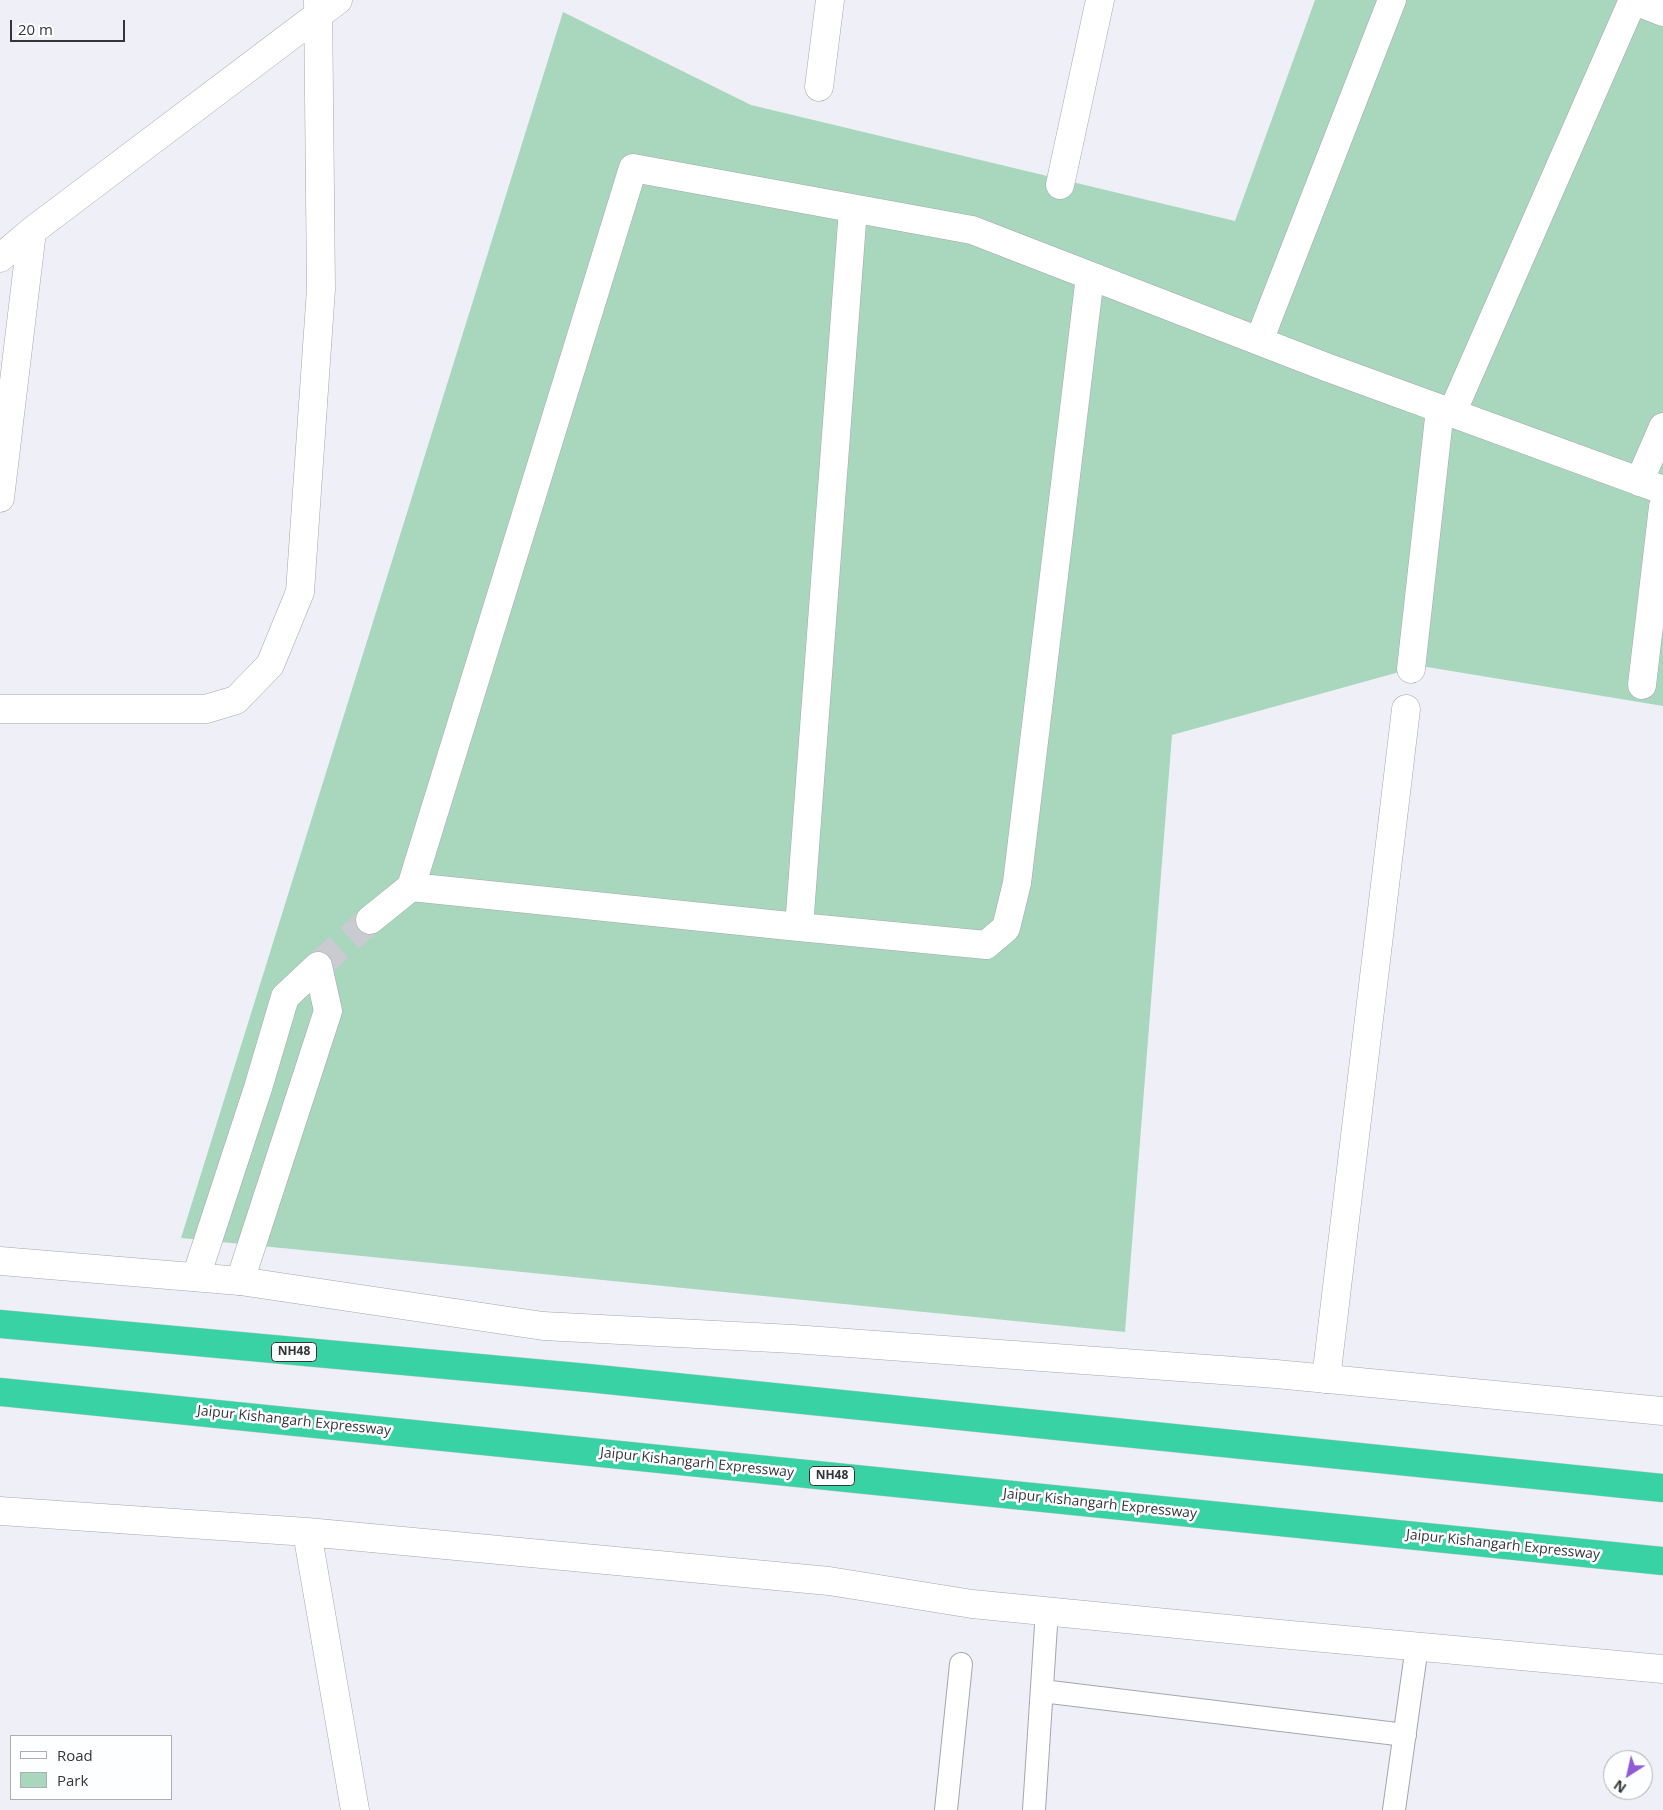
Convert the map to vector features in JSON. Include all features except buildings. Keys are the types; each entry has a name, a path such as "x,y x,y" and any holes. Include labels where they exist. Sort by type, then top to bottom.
{"highway":[{"name":"NH48","path":"0,1324 588,1378 1663,1488"},
{"name":"Jaipur Kishangarh Expressway","path":"0,1392 1663,1561"}],"street":[{"path":"819,88 830,0"},
{"path":"1060,185 1100,0"},
{"path":"1259,341 1392,0"},
{"path":"1411,669 1446,411 1632,0 1663,12"},
{"path":"0,258 32,231 325,5"},
{"path":"0,708 206,709 236,700 270,665 300,592 301,582 322,289 325,5"},
{"path":"370,920 411,887 633,168 972,230 1259,341 1651,486 1663,427"},
{"path":"799,927 854,209"},
{"path":"0,498 32,231"},
{"path":"411,887 986,945 1006,928 1018,874 1090,276"},
{"path":"1642,685 1663,507"},
{"path":"1326,1379 1406,709"},
{"path":"196,1277 258,1088 284,997 318,966 328,1011 240,1282"},
{"path":"0,1261 240,1282 543,1326 793,1339 1326,1379 1663,1411"},
{"path":"0,1511 307,1532 829,1581 972,1604 1663,1669"},
{"path":"307,1532 355,1810"}],"lane":[{"path":"1034,1810 1047,1610"},
{"path":"1394,1810 1417,1646"},
{"path":"946,1810 960,1664"},
{"path":"1042,1691 1405,1734"}],"green space":[{"path":"1315,0 1663,0 1663,706 1421,666 1172,735 1125,1332 181,1238 563,12 751,105 1235,221"}],"tunnel":[{"path":"318,966 370,920"}]}
